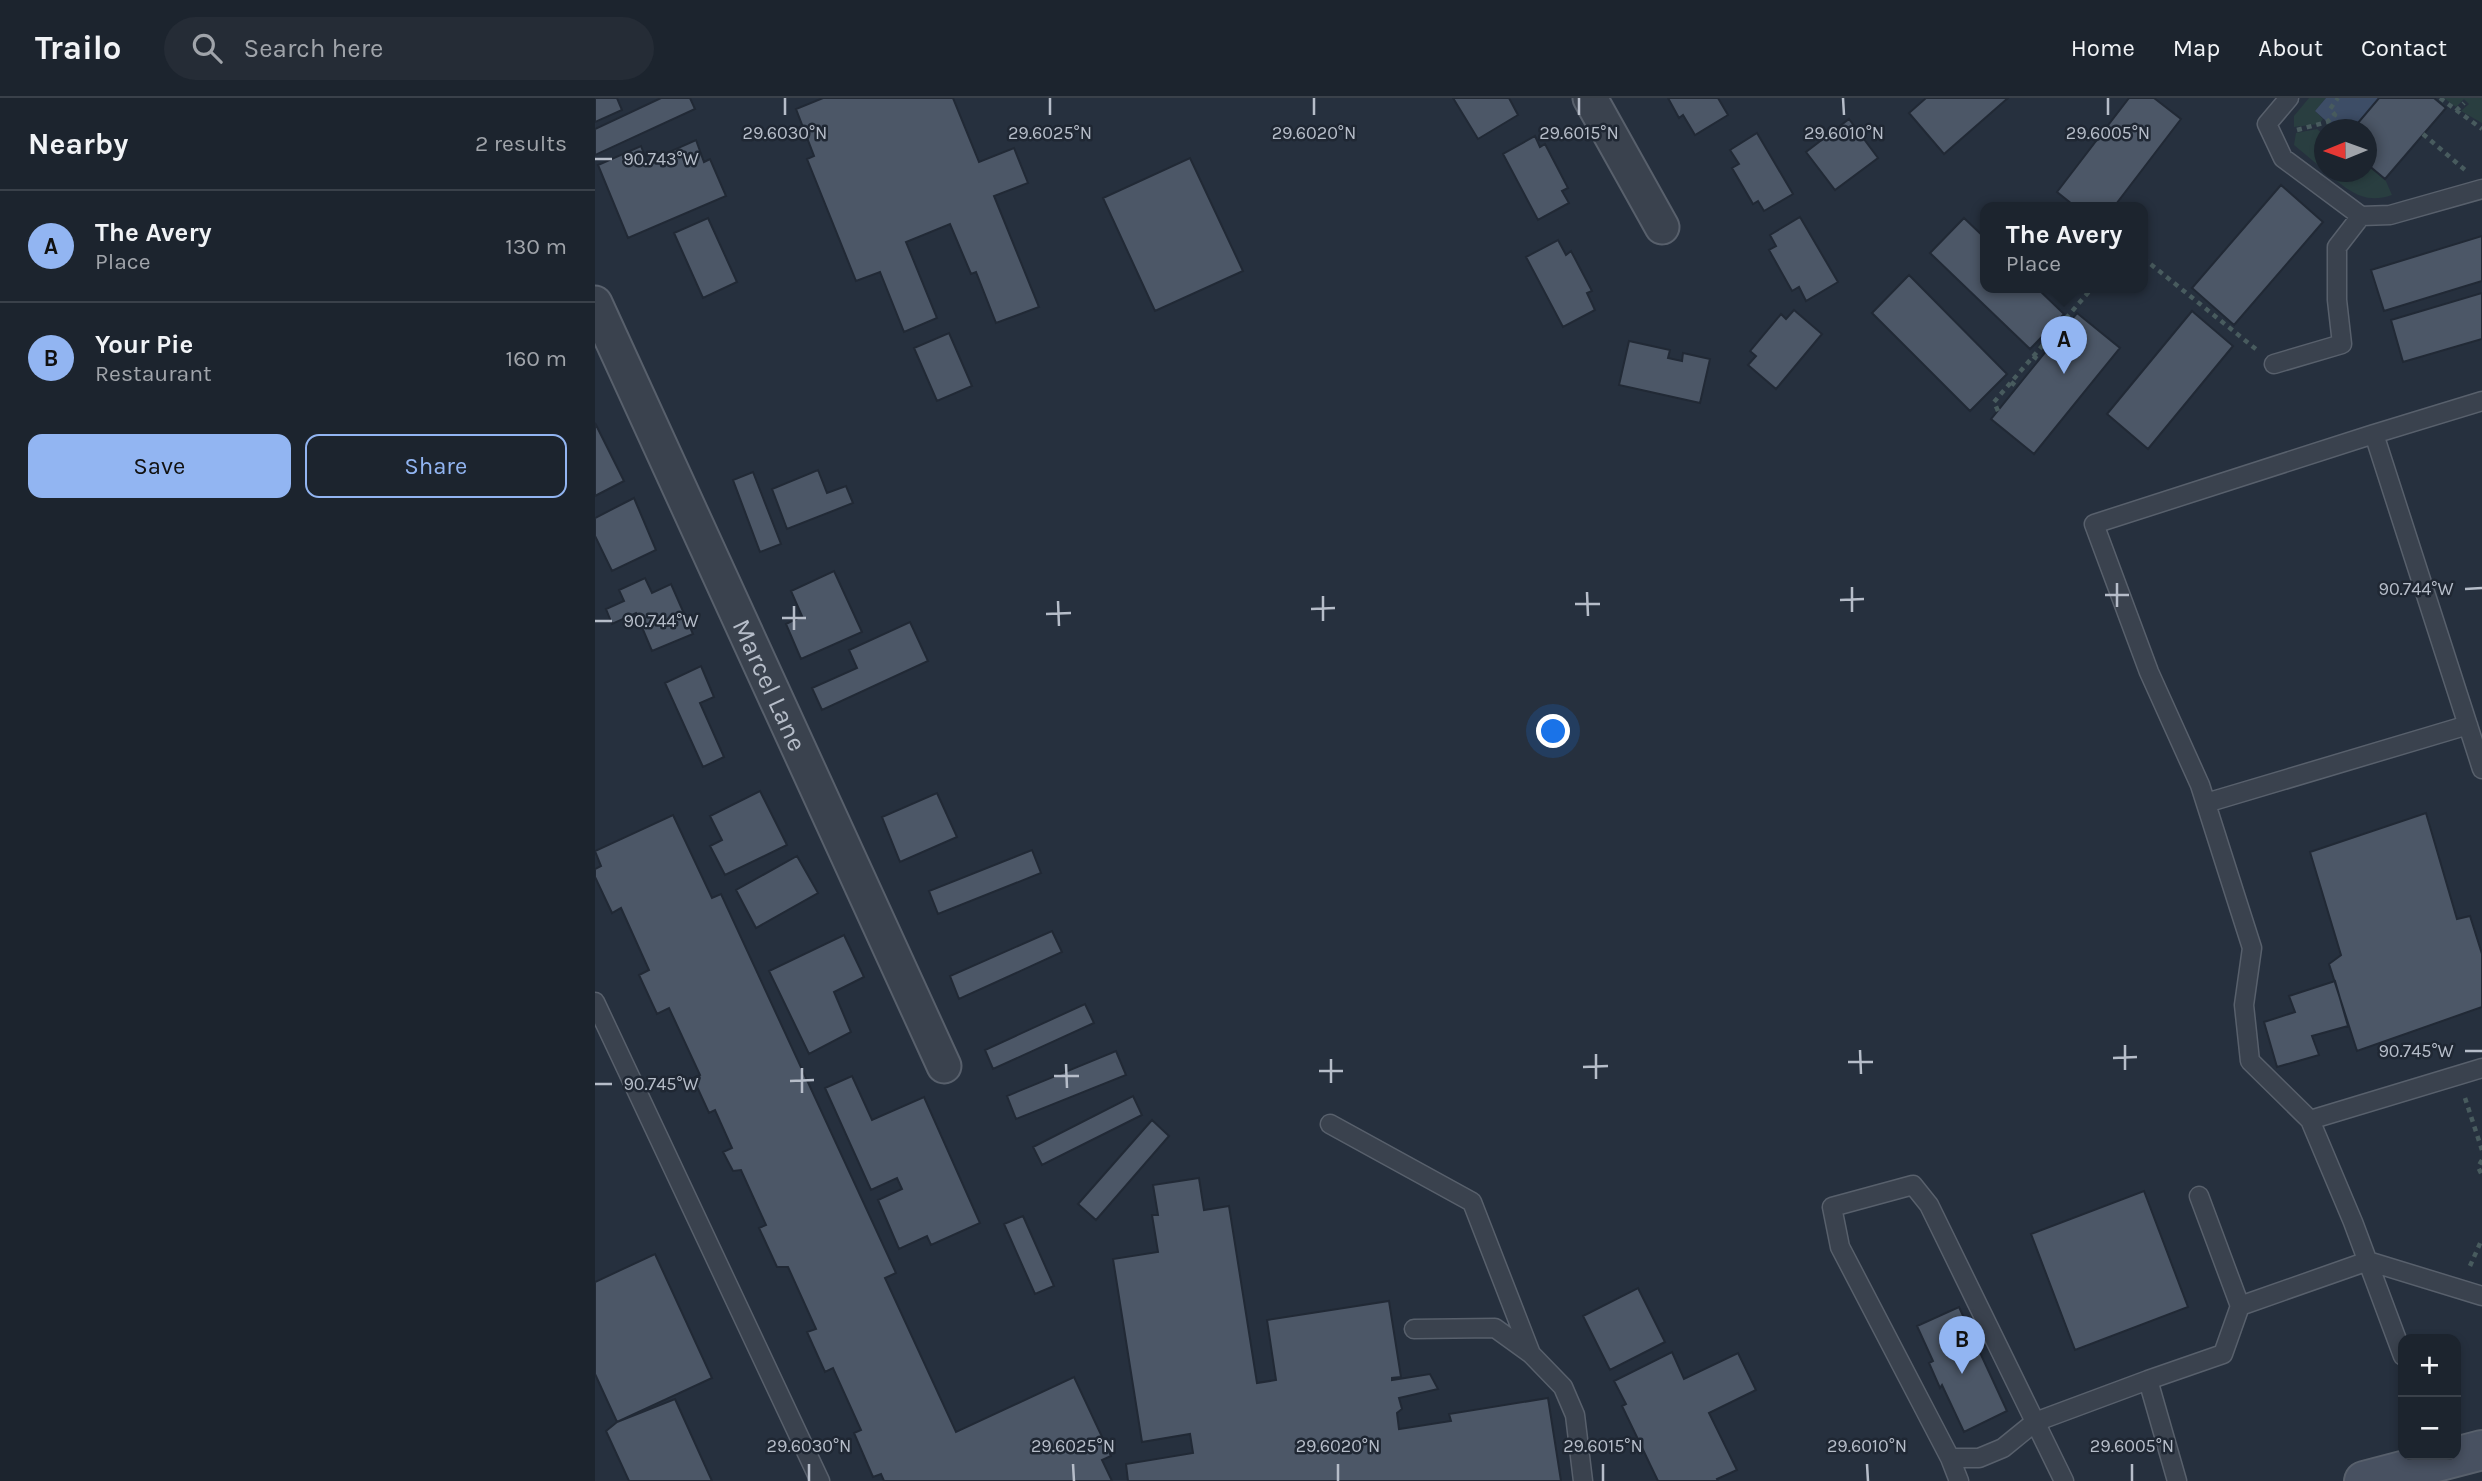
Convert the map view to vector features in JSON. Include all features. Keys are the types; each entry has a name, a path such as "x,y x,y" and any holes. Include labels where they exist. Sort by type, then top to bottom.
{"main road":[{"path":"2461,1454 2482,1450"},
{"path":"2364,1481 2431,1460"}],"street":[{"path":"1590,98 1662,227"},
{"name":"Marcel Lane","path":"595,303 944,1066"}],"lane":[{"path":"2278,102 2267,124 2283,158 2361,216 2390,215 2482,189"},
{"path":"2274,364 2342,344 2337,300 2337,247 2361,216"},
{"path":"2398,1342 2310,1120 2250,1061 2244,1005 2252,948 2200,785 2149,673 2094,524 2482,401"},
{"path":"2374,434 2482,769"},
{"path":"2206,803 2468,725"},
{"path":"595,1002 820,1481"},
{"path":"2310,1120 2482,1068"},
{"path":"1331,1124 1472,1202 1531,1353"},
{"path":"1959,1481 1950,1458 1840,1247 1832,1207 1913,1185 1929,1206 2064,1481"},
{"path":"1950,1458 1979,1458 2003,1448 2035,1422 2223,1354 2240,1306 2199,1196"},
{"path":"2240,1306 2368,1261 2482,1296"},
{"path":"1414,1329 1495,1328 1531,1353 1563,1387 1575,1415 1583,1481"},
{"path":"2148,1380 2177,1481"}],"path":[{"path":"2272,134 2327,122 2335,115 2330,109 2338,98"},
{"path":"2439,98 2482,130"},
{"path":"2456,111 2464,103"},
{"path":"2423,134 2467,173"},
{"path":"2148,262 2274,364"},
{"path":"1998,411 1994,402 2088,293"},
{"path":"2055,331 2059,336"},
{"path":"2033,356 2039,360"},
{"path":"2011,382 2017,387"},
{"path":"2457,1076 2482,1150"},
{"path":"2482,1160 2478,1167 2482,1175"}],"green space":[{"path":"2309,98 2326,98 2315,111 2323,119 2314,119 2314,125 2294,127 2294,116"},
{"path":"2444,98 2482,98 2482,123 2461,111 2469,104 2464,99 2456,107"},
{"path":"2314,130 2314,162 2294,145 2296,133"},
{"path":"2377,172 2385,179 2392,195 2382,198 2364,197 2339,182 2377,182"}],"water":[{"path":"2326,98 2379,98 2361,119 2324,119 2315,111"}],"building":[{"path":"595,98 617,98 622,110 595,122"},
{"path":"661,98 690,98 695,109 595,155 595,129"},
{"path":"823,98 953,98 979,162 1014,148 1028,183 994,196 1039,307 996,323 976,272 971,274 950,224 906,242 937,318 904,332 880,272 856,281 807,159 814,156 796,109"},
{"path":"1453,98 1509,98 1518,115 1478,139"},
{"path":"1668,98 1718,98 1728,115 1695,135 1683,115 1679,118"},
{"path":"1926,98 2008,98 1944,154 1909,113"},
{"path":"2129,98 2154,98 2181,119 2118,202 2070,202 2057,192"},
{"path":"2379,98 2434,98 2446,108 2385,179 2377,172 2377,119 2361,119"},
{"path":"1849,119 1878,158 1835,190 1806,152"},
{"path":"1757,133 1793,194 1764,211 1758,201 1753,204 1732,168 1739,164 1730,150"},
{"path":"1535,136 1540,147 1545,144 1568,188 1562,191 1569,203 1538,220 1503,154"},
{"path":"696,140 704,162 710,159 726,196 628,238 598,165 641,146 647,162"},
{"path":"1190,158 1243,271 1155,311 1103,198"},
{"path":"2281,185 2323,222 2234,325 2192,288"},
{"path":"1800,217 1838,282 1806,301 1799,287 1792,291 1769,250 1776,246 1770,235"},
{"path":"708,218 737,282 703,298 674,233"},
{"path":"1964,218 1980,233 1980,293 2042,293 2064,314 2030,349 1930,253"},
{"path":"2482,236 2482,281 2384,311 2371,270"},
{"path":"1558,240 1566,255 1571,251 1592,291 1587,293 1595,310 1563,327 1526,257"},
{"path":"1909,275 2007,374 1970,411 1872,313"},
{"path":"2482,293 2482,339 2403,362 2391,320"},
{"path":"1794,310 1822,334 1776,389 1748,365 1756,356 1750,351 1781,314 1786,319"},
{"path":"2192,311 2233,346 2148,449 2107,414"},
{"path":"2077,313 2120,348 2034,454 1991,419"},
{"path":"949,333 972,386 937,401 914,348"},
{"path":"1629,341 1670,350 1668,358 1682,361 1683,353 1710,359 1700,403 1619,385"},
{"path":"595,423 624,481 595,496"},
{"path":"818,470 827,493 846,486 853,503 787,529 772,489"},
{"path":"753,472 781,544 760,552 733,480"},
{"path":"634,498 656,550 612,571 595,536 595,518"},
{"path":"834,571 862,632 801,659 786,624 802,616 791,591"},
{"path":"645,578 652,593 671,584 693,634 652,651 636,613 612,624 606,609 624,601 619,590"},
{"path":"910,622 928,661 822,710 812,688 857,668 849,650"},
{"path":"701,666 714,697 700,703 724,757 703,767 665,683"},
{"path":"760,791 787,845 725,875 710,846 722,840 710,816"},
{"path":"937,793 957,837 900,862 882,817"},
{"path":"2426,813 2457,919 2470,916 2482,954 2482,1007 2357,1051 2329,964 2341,955 2310,852"},
{"path":"673,815 712,898 721,894 896,1273 885,1278 956,1432 1074,1377 1111,1456 1102,1460 1112,1481 884,1481 881,1474 873,1477 854,1433 861,1430 833,1368 825,1372 807,1332 816,1329 788,1267 777,1267 759,1228 766,1225 741,1170 733,1171 723,1152 732,1148 715,1110 709,1113 693,1078 700,1075 669,1008 657,1014 639,975 649,970 621,908 612,913 595,877 595,869 601,866 595,851"},
{"path":"1032,850 1041,873 938,914 929,891"},
{"path":"797,856 818,893 756,928 736,890"},
{"path":"1052,931 1062,952 959,999 950,976"},
{"path":"844,935 864,977 834,992 851,1032 809,1054 769,971"},
{"path":"2335,981 2348,1026 2312,1036 2319,1055 2277,1067 2264,1022 2295,1012 2289,996"},
{"path":"1085,1004 1094,1023 993,1069 985,1050"},
{"path":"1116,1051 1126,1075 1016,1119 1007,1096"},
{"path":"852,1076 872,1120 924,1097 980,1223 931,1245 927,1236 899,1249 878,1200 902,1189 897,1178 871,1190 825,1088"},
{"path":"1133,1096 1142,1115 1042,1165 1033,1147"},
{"path":"1152,1120 1169,1136 1096,1220 1078,1204"},
{"path":"1199,1178 1204,1210 1229,1206 1257,1383 1276,1380 1267,1320 1389,1301 1401,1377 1392,1380 1430,1374 1438,1389 1399,1398 1402,1409 1397,1413 1399,1429 1451,1421 1449,1414 1548,1398 1561,1481 1128,1481 1126,1464 1193,1453 1190,1434 1142,1442 1113,1259 1158,1252 1152,1215 1158,1215 1153,1185"},
{"path":"2144,1191 2188,1307 2075,1350 2031,1234"},
{"path":"1023,1216 1054,1286 1035,1294 1004,1224"},
{"path":"655,1254 712,1378 617,1422 595,1374 595,1282"},
{"path":"1638,1288 1665,1342 1610,1370 1583,1316"},
{"path":"1959,1307 2007,1411 1964,1432 1942,1385 1940,1388 1929,1363 1933,1361 1917,1326"},
{"path":"1672,1352 1684,1379 1738,1353 1756,1390 1709,1413 1737,1470 1717,1479 1718,1481 1658,1481 1622,1406 1626,1404 1614,1381"},
{"path":"675,1399 712,1481 629,1481 606,1431 617,1422"}],"place":[{"name":"The Avery","path":"2064,374"},
{"name":"Your Pie","path":"1962,1374"}]}
